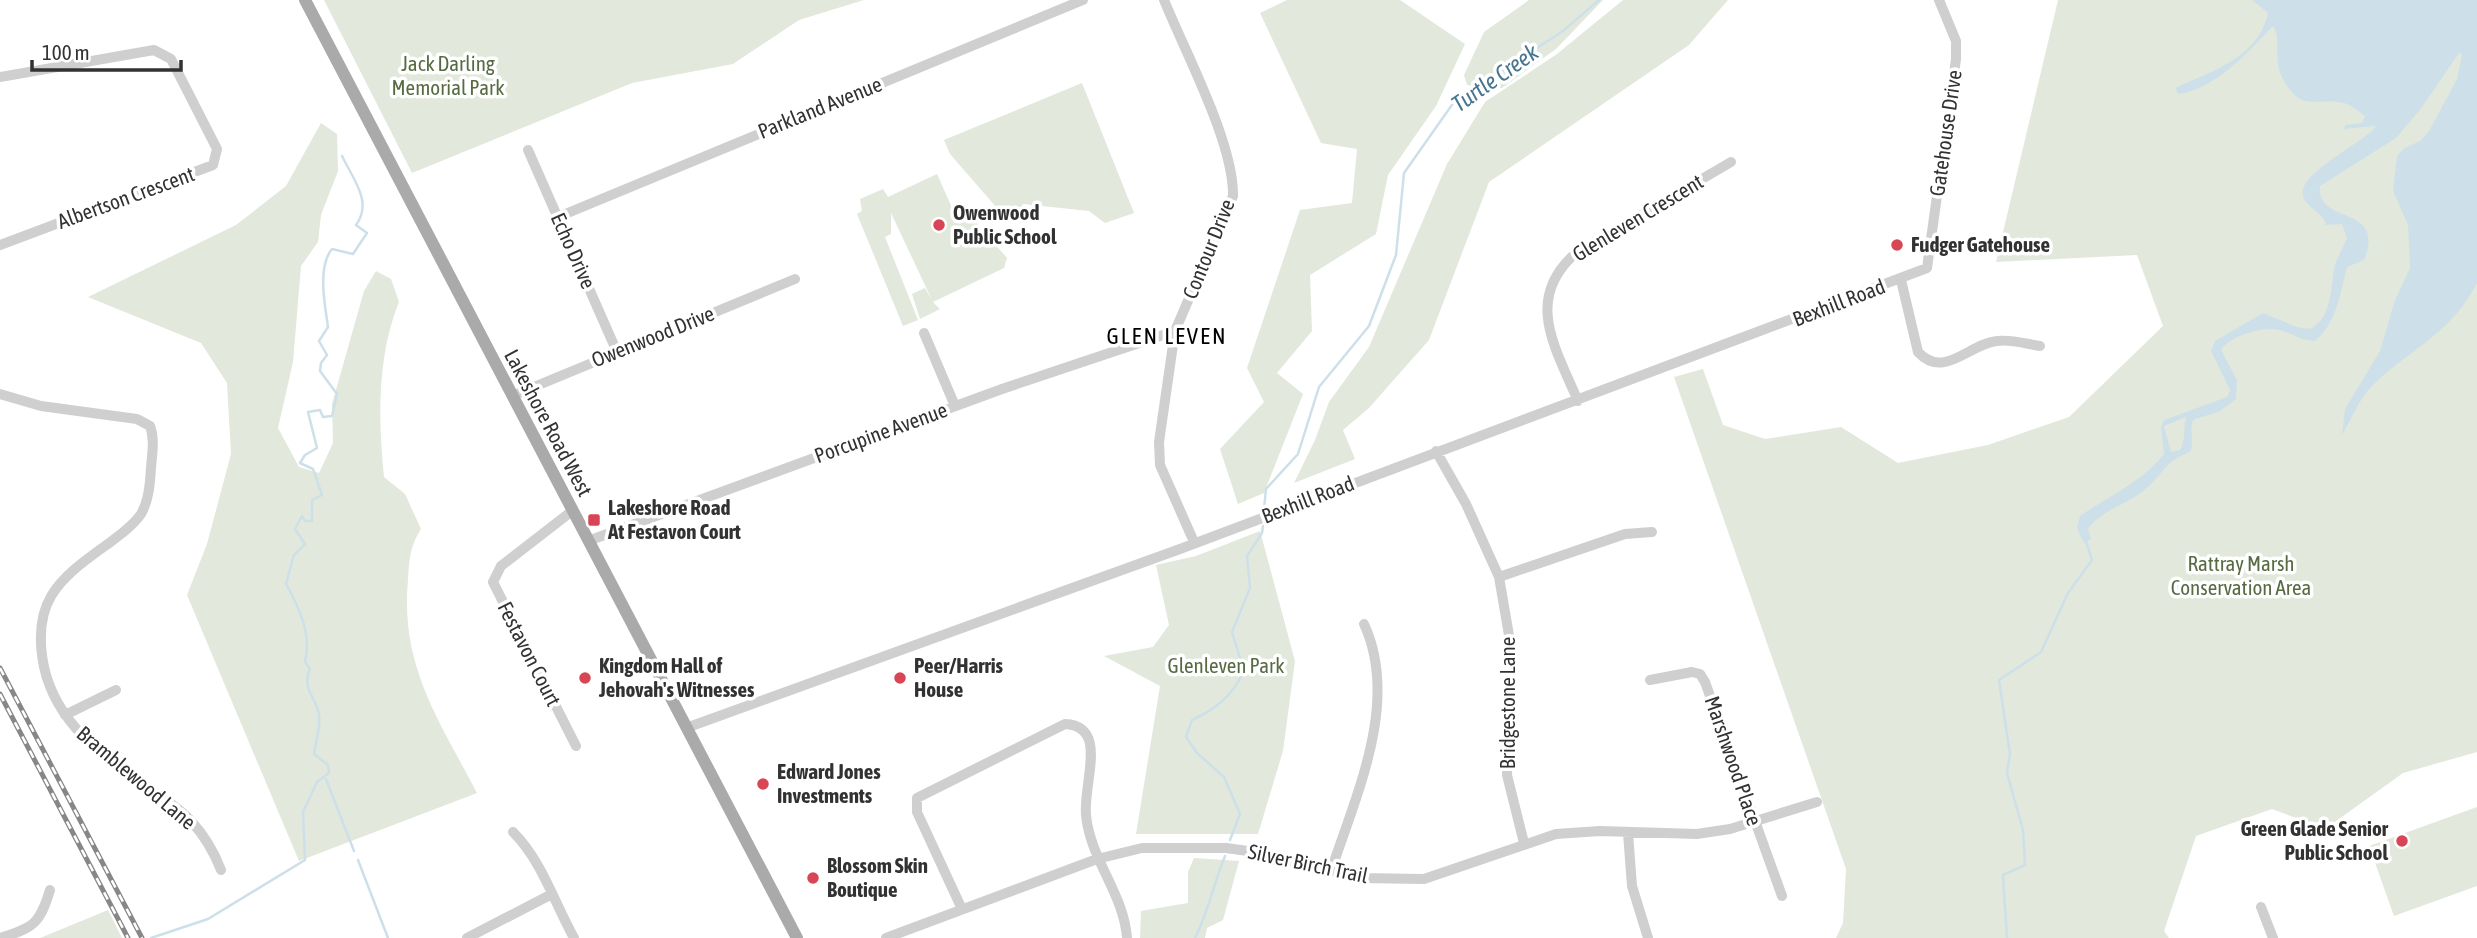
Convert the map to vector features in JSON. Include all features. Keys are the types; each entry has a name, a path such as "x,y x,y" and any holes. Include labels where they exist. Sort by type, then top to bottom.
{"main road":[{"name":"Lakeshore Road West","path":"305,0 797,938"}],"street":[{"name":"Parkland Avenue","path":"558,217 1083,0"},
{"name":"Contour Drive","path":"1164,0 1226,150 1233,177 1233,196 1175,331 1158,453 1160,465 1194,542"},
{"name":"Gatehouse Drive","path":"1927,268 1956,59 1956,41 1940,0"},
{"name":"Albertson Crescent","path":"0,78 154,50 171,59 218,149 213,165 0,245"},
{"name":"Echo Drive","path":"528,150 617,352"},
{"name":"Glenleven Crescent","path":"1578,401 1547,319 1546,300 1560,266 1577,252 1731,162"},
{"name":"Bexhill Road","path":"687,728 1578,401 1927,268"},
{"name":"Owenwood Drive","path":"512,396 795,279"},
{"path":"1900,280 1918,352 1926,360 1938,365 1982,344 1999,340 2040,346"},
{"name":"Porcupine Avenue","path":"588,541 955,406 1175,331"},
{"path":"924,333 955,406"},
{"name":"Bramblewood Lane","path":"0,394 41,407 137,418 150,426 153,434 150,487 141,514 117,537 67,573 42,612 45,668 52,691 65,715 89,744 189,819 214,852 221,870"},
{"name":"Bridgestone Lane","path":"1436,451 1466,504 1499,578 1511,647 1507,775 1524,843"},
{"name":"Festavon Court","path":"572,511 501,566 493,582 576,746"},
{"path":"1499,578 1625,534 1652,532"},
{"path":"1331,871 1374,731 1376,658 1364,625"},
{"name":"Marshwood Place","path":"1650,680 1692,672 1700,674 1782,897"},
{"path":"65,715 116,690"},
{"path":"961,907 917,812 917,798 1065,723 1079,725 1086,730 1091,741 1084,795 1087,827 1097,859 1126,918 1127,938"},
{"name":"Silver Birch Trail","path":"886,938 961,907 1097,859 1142,848 1210,847 1255,852 1359,878 1433,878 1524,843 1556,834 1697,834 1730,830 1817,802"},
{"path":"513,832 531,850 550,895 574,938"},
{"path":"1628,833 1632,886 1648,938"},
{"path":"0,938 31,927 42,917 50,890"},
{"path":"467,938 485,934 550,895"},
{"path":"2260,907 2273,938"}],"green space":[{"name":"Jack Darling Memorial Park","path":"324,0 864,0 799,20 733,64 632,83 412,173"},
{"path":"1287,0 1400,0 1465,44 1436,106 1388,175 1376,234 1310,275 1312,331 1277,373 1303,394 1264,493 1238,504 1220,449 1264,402 1247,368 1300,210 1352,203 1357,149 1321,143 1260,13"},
{"path":"1529,0 1603,0 1556,49 1502,88 1467,85 1464,75 1484,32"},
{"path":"1623,0 1728,0 1689,45 1489,182 1429,340 1369,408 1343,430 1355,459 1294,483 1315,440 1329,402 1369,347 1447,164 1485,102 1557,54"},
{"name":"Rattray Marsh Conservation Area","path":"2058,0 2477,0 2477,752 2403,773 2325,829 2272,809 2196,836 2164,931 2169,938 1836,938 1843,923 1846,869 1674,377 1703,369 1723,425 1765,439 1841,427 1898,463 1988,445 2069,417 2163,326 2137,255 1996,262"},
{"path":"1082,83 1134,213 1105,223 1089,211 1023,204 1010,223 950,154 944,140"},
{"path":"321,123 337,134 338,171 321,215 318,242 301,266 293,362 278,428 299,467 319,473 333,443 332,404 364,291 376,271 391,279 399,302 383,366 381,433 384,477 405,494 421,529 412,547 409,566 407,611 410,639 425,691 477,793 299,861 187,595 207,544 231,454 227,383 201,343 88,297 236,225 286,186"},
{"path":"937,174 957,219 967,212 1007,258 1004,268 933,302 940,309 920,319 912,294 925,288 932,300 891,213 891,234 885,237 918,320 903,326 857,214 862,211 860,199 883,189 888,197"},
{"name":"Glenleven Park","path":"1260,531 1295,661 1283,751 1258,834 1136,834 1160,686 1104,656 1153,647 1169,625 1156,565 1196,556"},
{"path":"2477,807 2477,886 2394,916 2369,846"},
{"path":"1194,858 1239,861 1223,920 1207,928 1205,938 1140,938 1141,911 1188,903 1188,872"},
{"path":"108,910 122,938 40,938"}],"shaded area":[{"path":"2252,0 2477,0 2477,283 2454,317 2441,330 2370,388 2342,435 2345,409 2380,351 2395,300 2410,268 2408,225 2393,191 2397,156 2403,149 2420,141 2429,131 2457,79 2462,54 2459,53 2420,110 2396,138 2320,186 2322,198 2328,206 2359,222 2366,230 2369,242 2364,260 2347,267 2337,307 2322,333 2315,341 2310,341 2276,329 2258,330 2240,336 2226,345 2221,350 2237,380 2236,399 2220,411 2193,420 2190,452 2171,463 2141,493 2094,522 2088,529 2091,539 2084,543 2077,528 2080,516 2135,481 2164,454 2161,428 2164,420 2227,397 2230,390 2211,351 2215,341 2263,313 2297,327 2310,329 2326,311 2335,265 2347,238 2342,224 2326,225 2322,217 2308,204 2303,196 2304,187 2320,168 2376,126 2344,129 2345,125 2362,123 2365,116 2347,104 2310,102 2295,96 2279,69 2277,37 2273,26 2242,58 2218,77 2192,91 2178,94 2175,88 2218,69 2244,52 2263,28 2268,13","holes":["2186,417 2180,450 2171,452 2164,426"]}],"waterway":[{"name":"Turtle Creek","path":"1264,509 1266,489 1298,454 1319,387 1369,326 1396,255 1404,173 1454,102 1563,31 1599,0"},
{"path":"151,938 208,919 305,860 303,812 317,782 329,773 328,765 314,754 319,715 307,680 310,669 305,662 307,642 300,612 286,584 294,555 305,544 295,529 302,516 305,521 312,521 312,500 322,495 313,469 300,463 305,455 317,448 308,412 320,410 323,417 332,416 337,394 320,371 321,363 327,355 319,341 328,327 323,286 327,257 332,249 353,254 367,233 356,225 363,208 362,199 342,156"},
{"name":"Turtle Creek","path":"1230,840 1240,814 1224,777 1197,753 1186,737 1192,720 1222,701 1244,671 1232,632 1250,588 1247,556 1262,533 1263,526"},
{"path":"2007,938 2003,875 2025,865 2023,830 2007,773 2010,754 1999,680 2041,652 2068,593 2092,560 2086,541"},
{"path":"326,779 354,851"},
{"name":"Turtle Creek","path":"1195,938 1225,856"},
{"path":"358,860 388,938"}],"railway":[{"path":"0,668 142,938"},
{"path":"0,694 128,938"}],"place":[{"name":"Owenwood Public School","path":"939,225"},
{"name":"Fudger Gatehouse","path":"1897,245"},
{"name":"Lakeshore Road At Festavon Court","path":"594,520"},
{"name":"Kingdom Hall of Jehovah's Witnesses","path":"585,678"},
{"name":"Peer/Harris House","path":"900,678"},
{"name":"Edward Jones Investments","path":"763,784"},
{"name":"Green Glade Senior Public School","path":"2402,841"},
{"name":"Blossom Skin Boutique","path":"813,878"}],"district":[{"name":"GLEN LEVEN","path":"1167,336"}]}
